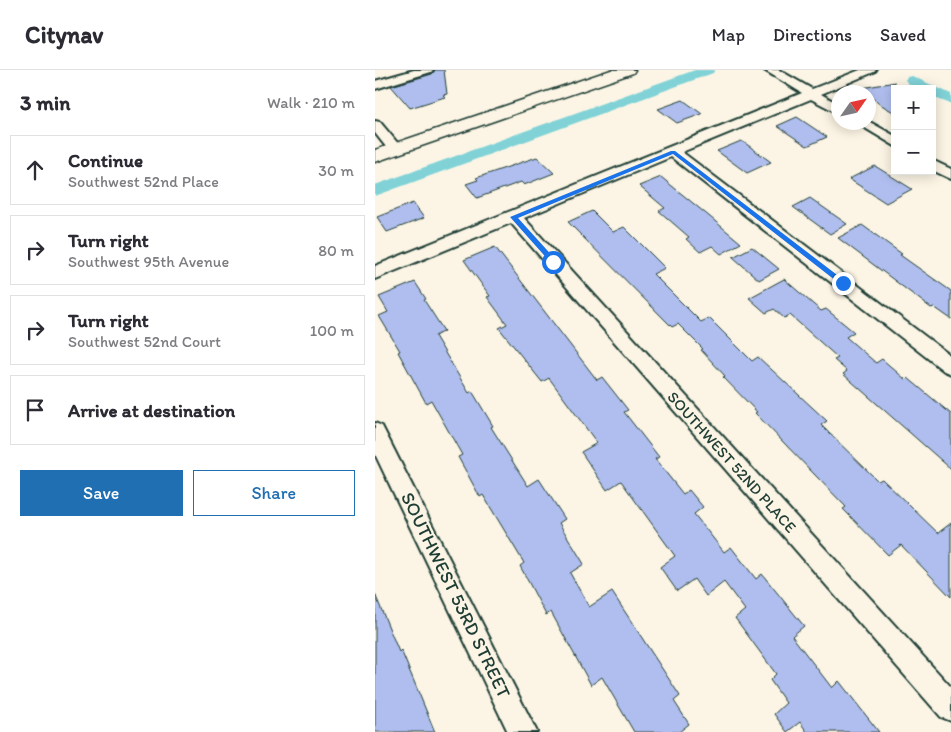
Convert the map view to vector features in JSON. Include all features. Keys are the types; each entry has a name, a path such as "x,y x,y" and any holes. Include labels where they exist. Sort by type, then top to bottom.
{"main road":[{"path":"382,138 587,70"},
{"path":"382,138 627,70"},
{"path":"375,156 382,138"}],"street":[{"path":"375,85 427,70"},
{"path":"770,70 831,105"},
{"path":"375,273 870,70"},
{"path":"875,130 891,140"},
{"path":"673,152 951,366"},
{"path":"936,166 951,175"},
{"name":"SOUTHWEST 52ND PLACE","path":"514,217 951,707"},
{"name":"SOUTHWEST 53RD STREET","path":"375,432 523,732"}],"building":[{"path":"435,70 444,70 447,94 443,95 445,97 410,108 391,86 432,74"},
{"path":"895,82 895,85 891,85 891,111 876,101 876,85"},
{"path":"683,100 702,114 677,123 658,109"},
{"path":"797,117 827,137 807,146 777,126"},
{"path":"741,141 771,162 747,173 717,151"},
{"path":"537,157 554,173 524,185 521,182 477,198 466,184 478,180 476,178"},
{"path":"875,166 912,189 886,203 849,179"},
{"path":"661,177 741,243 721,254 712,246 700,252 686,239 689,237 659,211 665,208 639,186"},
{"path":"810,198 847,224 830,234 793,207"},
{"path":"413,203 424,218 387,232 377,217"},
{"path":"592,211 613,232 624,227 665,268 653,274 701,322 709,318 752,361 758,357 827,421 821,425 878,481 882,479 938,533 951,523 951,597 901,545 888,555 843,509 846,507 755,413 757,412 723,377 725,376 701,350 703,349 678,324 672,327 568,222"},
{"path":"862,225 951,291 951,319 934,307 931,308 838,238"},
{"path":"495,247 597,380 602,377 628,410 624,412 659,457 655,459 683,494 689,490 703,507 694,514 724,552 731,547 756,579 762,574 804,626 792,636 832,688 839,681 879,732 807,732 800,722 787,732 774,714 786,703 770,680 776,674 735,618 745,610 724,582 706,596 694,579 677,591 660,567 675,556 621,481 607,490 581,452 597,443 549,378 542,382 499,328 507,324 487,297 490,296 464,260"},
{"path":"752,247 779,269 759,280 733,257"},
{"path":"784,279 821,311 826,309 854,332 846,337 876,363 882,359 951,414 951,469 843,374 847,371 834,360 838,358 790,315 784,318 774,309 766,313 749,298"},
{"path":"415,282 444,331 435,336 469,393 472,391 493,426 491,427 528,486 539,479 565,519 559,523 584,564 570,573 589,607 612,592 680,696 674,701 689,724 679,732 634,732 602,677 591,685 551,612 546,615 520,566 524,563 483,495 480,497 458,457 462,455 431,400 426,403 398,352 400,351 379,316 388,312 379,297"},
{"path":"375,594 399,652 401,650 435,732 375,732"}],"waterway":[{"path":"375,191 708,70"},
{"path":"912,80 921,85"},
{"path":"936,93 951,100"}],"route":[{"path":"553,262 514,217 673,152 843,283"}]}
